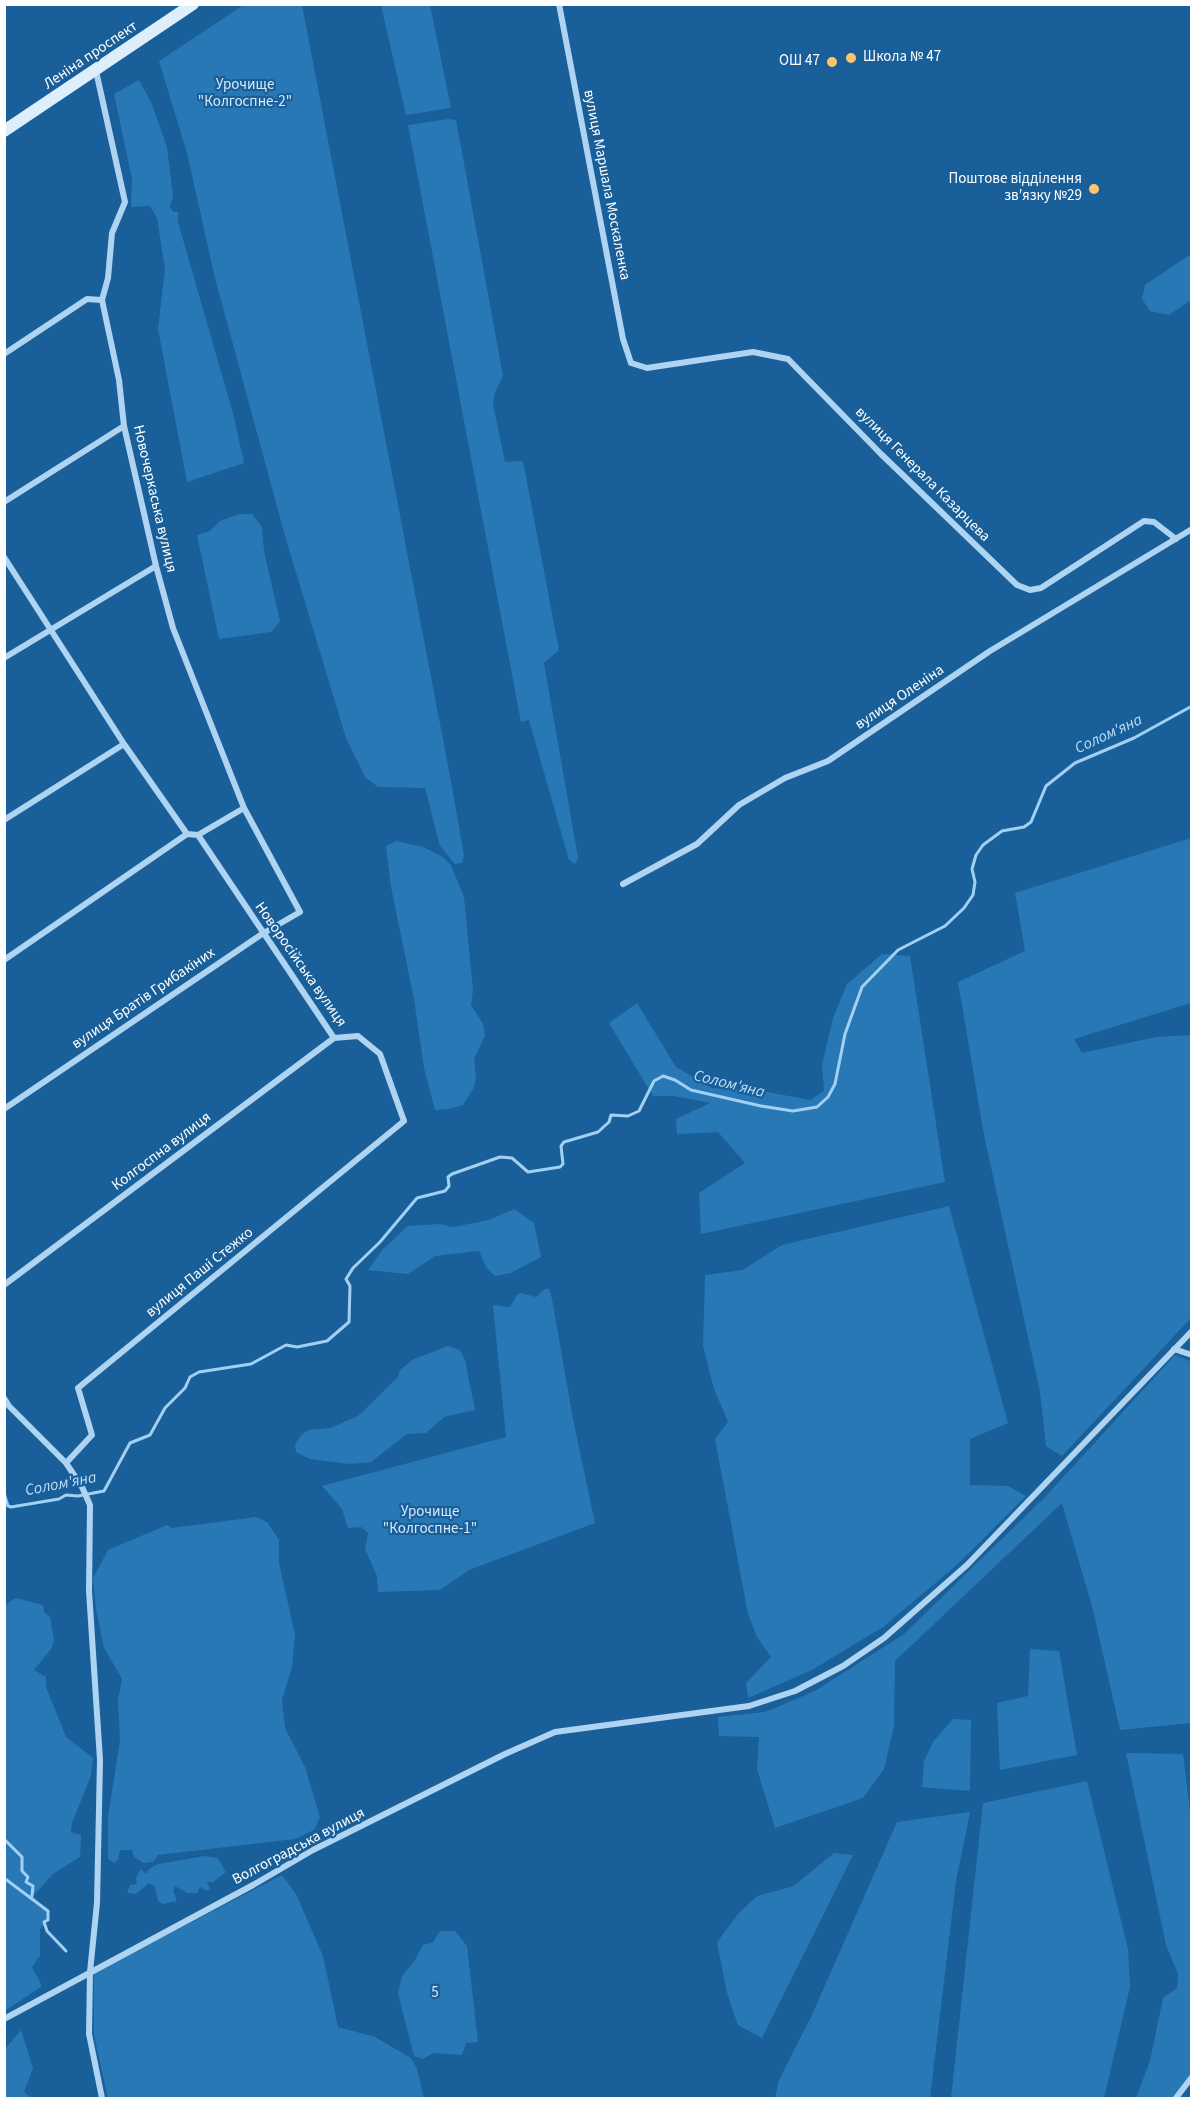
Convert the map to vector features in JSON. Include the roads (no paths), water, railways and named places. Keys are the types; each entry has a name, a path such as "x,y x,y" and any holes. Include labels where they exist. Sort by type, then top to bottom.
{"main road":[{"name":"Леніна проспект","path":"4,131 193,4"}],"street":[{"name":"вулиця Маршала Москаленка","path":"558,4 623,339 631,363 637,367"},
{"name":"Новочеркаська вулиця","path":"96,71 124,202 112,233 108,278 102,300 119,380 124,426 156,566 173,628 244,808 300,912"},
{"path":"4,354 87,299 102,300"},
{"name":"вулиця Генерала Казарцева","path":"637,367 647,368 753,352 789,359 881,454 1017,585 1030,590 1041,588 1144,521 1155,522 1176,539"},
{"path":"4,502 124,426"},
{"name":"вулиця Оленіна","path":"623,884 697,844 739,805 785,778 828,761 990,651 1191,530"},
{"path":"4,557 124,744 187,834"},
{"path":"4,658 50,628 156,566"},
{"path":"4,820 124,744"},
{"path":"4,960 187,834 198,835 244,808"},
{"name":"Новоросійська вулиця","path":"198,835 262,934 334,1038 358,1036 380,1054 404,1121"},
{"name":"вулиця Братів Грибакіних","path":"4,1108 262,934 300,912"},
{"name":"Колгоспна вулиця","path":"4,1285 334,1038"},
{"name":"вулиця Паші Стежко","path":"66,1462 92,1435 78,1388 404,1121"},
{"name":"Волгоградська вулиця","path":"4,2019 313,1850 505,1754 555,1732 749,1706 795,1691 843,1666 884,1638 967,1565 1191,1331"},
{"path":"1174,1349 1191,1355"},
{"path":"4,1398 9,1406 66,1462 90,1505 88,1590 100,1760 97,1903 90,1972 89,2034 102,2098"},
{"path":"1176,2098 1191,2077"}],"waterway":[{"name":"Солом'яна","path":"4,1493 8,1506 11,1507 59,1499 66,1495 78,1496 104,1491 130,1443 150,1435 165,1408 185,1388 190,1377 199,1372 251,1364 286,1345 297,1347 327,1341 349,1322 350,1286 346,1279 353,1268 380,1242 417,1198 445,1191 449,1186 448,1177 452,1174 500,1157 512,1158 528,1172 560,1167 563,1164 561,1146 564,1142 598,1132 609,1122 611,1115 628,1116 639,1111 654,1081 663,1076 691,1090 761,1106 793,1111 817,1107 828,1097 835,1084 845,1034 862,987 898,950 945,926 964,908 973,895 975,882 972,869 976,855 983,845 1002,831 1024,827 1031,822 1046,786 1075,763 1134,738 1192,706"},
{"path":"4,1839 22,1857 22,1871 28,1877 26,1882 33,1886 32,1896"},
{"path":"4,1878 48,1911 48,1920 44,1922 47,1931 66,1951"}],"place":[{"name":"Школа № 47","path":"851,58"},
{"name":"ОШ 47","path":"832,62"},
{"name":"Поштове відділення зв'язку №29","path":"1094,189"}],"park label":[{"name":"Урочище \"Колгоспне-2\"","path":"245,94"},
{"name":"Урочище \"Колгоспне-1\"","path":"430,1522"},
{"name":"5","path":"435,1994"}]}
